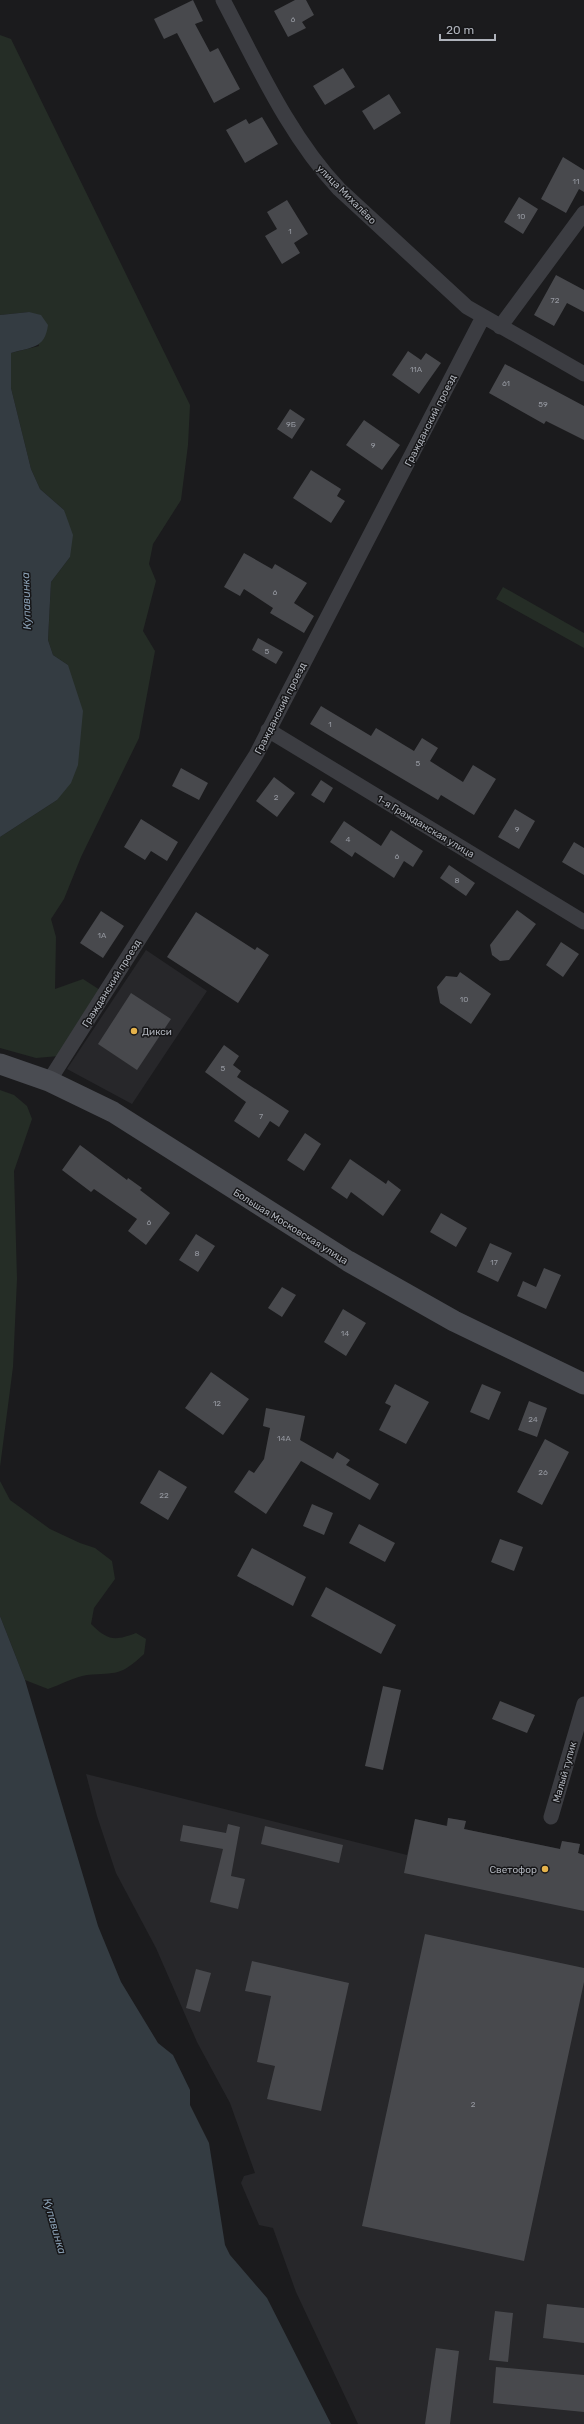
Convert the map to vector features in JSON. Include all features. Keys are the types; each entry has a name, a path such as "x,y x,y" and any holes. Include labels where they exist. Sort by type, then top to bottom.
{"main road":[{"name":"Большая Московская улица","path":"0,1064 48,1081 113,1112 354,1265 454,1321 584,1384"}],"street":[{"name":"улица Михалёво","path":"222,0 269,86 320,170 447,290 483,317 584,374"},
{"path":"500,327 584,213"},
{"name":"Гражданский проезд","path":"48,1081 256,755 483,317"},
{"name":"1-я Гражданская улица","path":"268,730 584,922"},
{"name":"Малый тупик","path":"551,1817 584,1704"}],"shaded area":[{"path":"0,35 11,39 190,405 188,445 181,500 153,544 149,564 156,581 143,631 155,651 139,738 81,857 64,899 51,919 56,937 55,989 83,979 100,990 59,1056 36,1058 0,1048 0,837 57,800 68,665 53,655 48,640 51,582 70,557 64,510 40,489 31,469 11,388 11,353 39,346 29,312 0,315"},
{"path":"503,587 584,633 584,648 496,599"},
{"path":"146,950 207,991 132,1104 67,1069"},
{"path":"0,1090 14,1095 27,1106 32,1119 14,1171 17,1279 13,1367 0,1467"},
{"path":"0,1481 10,1500 50,1529 80,1543 95,1548 112,1561 115,1579 94,1608 91,1624 102,1634 112,1638 136,1633 146,1639 144,1654 129,1667 118,1672 82,1676 48,1689 25,1680 0,1616"},
{"path":"86,1774 407,1855 415,1819 446,1826 448,1818 466,1821 464,1829 560,1849 562,1841 580,1844 578,1853 584,1855 584,2424 358,2424 296,2292 273,2228 259,2225 241,2183 244,2176 255,2173 230,2103 197,2042 156,1948 116,1873 97,1816"}],"water":[{"name":"Купавинка","path":"29,312 41,315 48,325 44,339 40,343 31,348 11,353 11,388 31,469 40,489 64,510 73,535 70,557 51,582 48,640 53,655 68,665 83,711 78,765 71,783 57,800 0,837 0,315"},
{"name":"Купавинка","path":"0,1616 25,1680 98,1926 121,1982 158,2043 173,2055 190,2090 190,2105 209,2143 225,2245 230,2255 267,2298 331,2424 0,2424"}],"building":[{"path":"193,0 203,21 195,24 210,52 218,48 240,89 214,103 177,33 164,39 154,19"},
{"path":"295,0 306,0 314,15 302,22 306,28 288,37 274,11"},
{"path":"343,68 355,87 325,105 313,86"},
{"path":"389,94 401,113 374,130 362,111"},
{"path":"262,117 278,144 245,163 226,130 246,119 249,124"},
{"path":"563,157 584,170 584,192 579,189 566,213 541,199"},
{"path":"519,197 538,209 523,234 504,222"},
{"path":"287,200 308,234 294,243 300,253 282,264 265,236 277,229 267,212"},
{"path":"556,275 584,290 584,312 567,303 554,326 534,315"},
{"path":"408,351 421,360 426,353 441,363 419,394 392,375"},
{"path":"505,364 584,406 584,440 546,421 544,424 489,393"},
{"path":"290,409 305,419 292,439 277,429"},
{"path":"364,420 400,445 382,470 346,445"},
{"path":"311,470 341,489 337,496 345,501 331,523 293,498"},
{"path":"244,553 272,569 275,564 307,583 294,603 314,616 304,633 270,613 273,608 244,589 240,596 224,587"},
{"path":"258,638 283,652 276,664 252,650"},
{"path":"321,706 371,736 376,728 414,751 422,738 438,748 430,761 463,782 473,765 496,779 474,815 441,795 438,800 310,724"},
{"path":"181,768 208,783 199,800 172,786"},
{"path":"274,777 295,793 277,817 256,801"},
{"path":"321,780 333,788 324,803 311,795"},
{"path":"515,809 535,821 519,849 498,837"},
{"path":"141,819 178,842 167,861 151,851 145,860 124,847"},
{"path":"344,821 381,846 391,830 423,851 413,867 404,861 394,878 355,852 352,857 330,842"},
{"path":"574,842 584,848 584,875 562,862"},
{"path":"449,865 475,883 466,896 440,878"},
{"path":"517,910 536,924 509,960 500,961 492,955 490,945"},
{"path":"101,911 124,926 103,958 80,943"},
{"path":"196,912 255,950 257,947 269,955 238,1003 167,957"},
{"path":"561,942 579,954 563,977 546,965"},
{"path":"460,972 491,994 471,1024 440,1003 437,987 446,976 457,977"},
{"name":"Дикси","path":"131,993 171,1019 137,1070 98,1044"},
{"path":"224,1045 239,1056 233,1065 241,1071 237,1077 289,1111 279,1127 270,1121 259,1138 234,1121 246,1102 205,1072"},
{"path":"305,1133 321,1144 304,1171 287,1160"},
{"path":"80,1145 127,1180 128,1178 142,1188 140,1190 170,1213 146,1245 128,1231 137,1219 94,1189 91,1192 62,1170"},
{"path":"350,1159 386,1184 388,1180 401,1190 383,1216 351,1192 347,1199 331,1188"},
{"path":"441,1213 467,1228 456,1247 430,1232"},
{"path":"196,1234 215,1246 198,1272 179,1260"},
{"path":"490,1243 512,1253 498,1282 477,1272"},
{"path":"544,1268 561,1275 546,1309 517,1296 523,1281 536,1287"},
{"path":"282,1287 296,1295 282,1317 268,1308"},
{"path":"343,1309 366,1323 346,1356 324,1342"},
{"path":"211,1372 249,1399 223,1435 185,1408"},
{"path":"395,1384 429,1402 406,1444 379,1430 391,1406 385,1403"},
{"path":"482,1384 501,1392 489,1420 470,1412"},
{"path":"529,1401 547,1408 537,1437 518,1430"},
{"path":"266,1408 305,1416 300,1440 333,1459 337,1452 350,1460 346,1465 379,1484 370,1500 301,1461 266,1514 234,1492 249,1470 254,1473 264,1459 270,1428 263,1426"},
{"path":"545,1439 569,1452 542,1505 517,1492"},
{"path":"159,1470 187,1487 168,1520 140,1503"},
{"path":"312,1504 333,1513 324,1535 303,1526"},
{"path":"359,1524 395,1543 385,1562 349,1543"},
{"path":"500,1539 523,1547 514,1571 491,1562"},
{"path":"252,1548 306,1577 293,1606 237,1576"},
{"path":"326,1587 396,1625 381,1654 311,1616"},
{"path":"383,1686 401,1690 383,1770 365,1766"},
{"path":"500,1701 535,1715 527,1733 492,1719"},
{"path":"448,1818 466,1821 464,1829 560,1849 562,1841 580,1844 578,1853 584,1855 584,1911 404,1873 415,1819 447,1826"},
{"path":"228,1824 240,1827 231,1876 245,1879 238,1909 210,1902 223,1849 180,1841 183,1825 226,1833"},
{"path":"265,1826 343,1845 339,1863 261,1844"},
{"path":"425,1934 584,1968 584,1982 524,2261 362,2226"},
{"path":"252,1961 349,1983 321,2111 267,2099 275,2066 257,2062 271,1996 245,1991"},
{"path":"196,1969 211,1973 200,2012 186,2008"},
{"path":"547,2304 584,2308 584,2343 543,2338"},
{"path":"495,2311 513,2313 508,2362 489,2360"},
{"path":"436,2348 459,2351 450,2424 425,2424"},
{"path":"496,2367 584,2375 584,2412 493,2403"}],"place":[{"name":"Дикси","path":"134,1031"},
{"name":"Светофор","path":"545,1869"}]}
